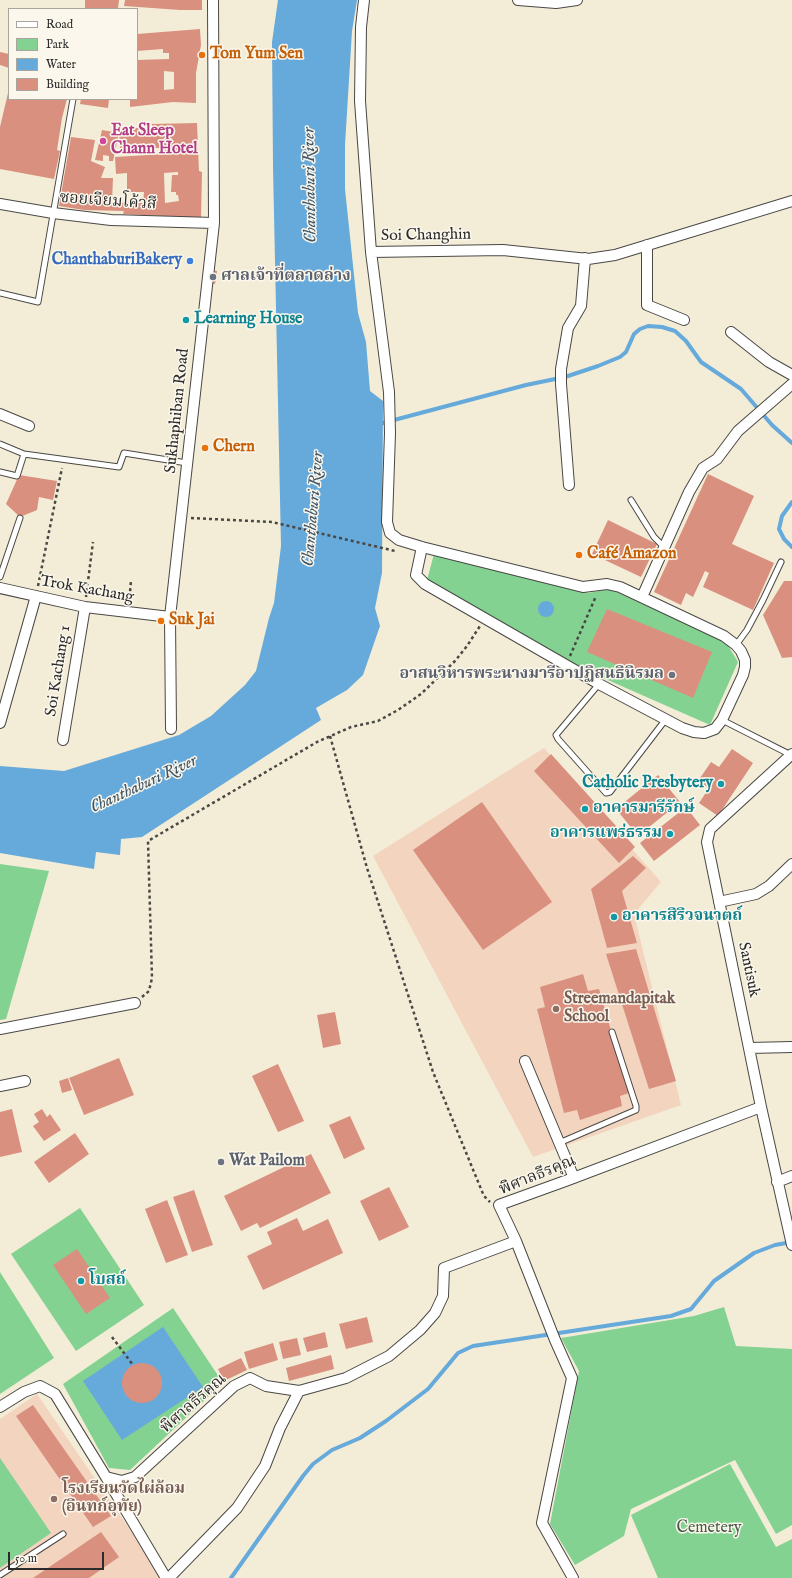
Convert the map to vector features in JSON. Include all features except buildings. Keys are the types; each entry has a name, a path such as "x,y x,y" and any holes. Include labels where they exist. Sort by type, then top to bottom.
{"street":[{"name":"Sukhaphiban Road","path":"171,729 170,617 214,223 213,0"},
{"path":"364,0 361,27 360,101 371,252"},
{"path":"518,0 556,3 577,0"},
{"name":"Soi Changhin","path":"736,644 724,636 612,584 583,587 422,548 394,537 388,528 390,433 389,392 371,252 503,250 585,258 615,255 792,201"},
{"name":"ซอยเจียมโค้วสี","path":"0,204 52,214 111,220 214,223"},
{"path":"647,245 647,305 684,320"},
{"path":"569,485 561,369 568,328 581,306 585,258"},
{"path":"731,332 769,362 792,375"},
{"path":"642,597 689,492 703,468 717,459 738,431 792,384"},
{"path":"0,414 29,426"},
{"path":"422,548 416,572 416,575 420,580 599,684 694,732 704,733 715,729 722,720 743,675 745,666 743,655 736,644"},
{"name":"Trok Kachang","path":"0,588 85,606 128,613 170,617"},
{"path":"0,723 36,596"},
{"name":"Soi Kachang 1","path":"62,740 85,606"},
{"name":"Santisuk","path":"792,755 710,829 707,842 761,1107 792,1245"},
{"path":"719,902 756,894 769,886 792,864"},
{"path":"0,1029 135,1003"},
{"path":"749,1048 792,1047"},
{"path":"525,1061 574,1178"},
{"path":"0,1086 25,1081"},
{"name":"พิศาลธีรคุณ","path":"106,1477 122,1481 135,1477 234,1386 250,1378 266,1386 299,1391 346,1378 389,1356 420,1330 436,1313 443,1296 444,1268 516,1241 496,1204 574,1178 761,1107"},
{"path":"777,1182 792,1176"},
{"path":"516,1241 555,1340 572,1378 542,1523 573,1578"},
{"path":"0,1407 24,1392 40,1386 55,1394 166,1578"},
{"path":"170,1578 237,1508 266,1466 280,1428 299,1391"}],"lane":[{"path":"0,293 38,302 73,100"},
{"path":"0,444 24,454 119,467 124,454 187,463"},
{"path":"0,472 17,476 24,454"},
{"path":"631,500 654,537 664,547"},
{"path":"0,576 20,518"},
{"path":"736,644 747,630 781,562"},
{"path":"599,684 556,735 606,793 610,792 666,719"},
{"path":"722,720 792,755"},
{"path":"559,1143 636,1110 612,1032"},
{"path":"0,1575 63,1534"}],"path":[{"path":"36,596 64,459"},
{"path":"181,518 272,522 399,552"},
{"path":"85,606 92,542"},
{"path":"128,613 131,581"},
{"path":"566,665 601,584"},
{"path":"135,1003 148,991 152,978 148,841 317,742 352,727 378,721 398,710 421,694 456,661 477,632 485,617"},
{"path":"330,736 367,868 433,1072 484,1196 496,1204"},
{"path":"112,1337 133,1365"}],"shaded area":[{"name":"Streemandapitak School","path":"544,748 661,882 634,914 681,1105 533,1157 373,856"},
{"name":"โรงเรียนวัดไผ่ล้อม (อินทก์อุทัย)","path":"37,1394 163,1578 0,1578 0,1419"}],"green space":[{"path":"434,554 588,593 610,589 726,642 738,662 710,725 576,666 427,580"},
{"path":"0,864 49,871 6,1019 0,1020"},
{"path":"80,1208 144,1305 76,1351 11,1254"},
{"path":"0,1272 54,1358 0,1394"},
{"path":"724,1307 736,1346 792,1349 792,1525 776,1534 735,1460 631,1509 624,1536 575,1565 550,1524 579,1371 561,1338 694,1316"},
{"path":"173,1308 223,1383 130,1470 109,1468 63,1384"},
{"path":"0,1458 51,1533 0,1568"},
{"name":"Cemetery","path":"730,1464 776,1547 792,1539 792,1578 658,1578 631,1515"}],"water":[{"name":"Chanthaburi River","path":"278,0 357,0 352,31 345,145 345,189 358,313 366,342 370,391 383,401 382,573 375,608 380,626 363,675 347,690 316,708 321,720 142,837 121,839 120,855 96,852 94,869 0,853 0,766 64,771 179,735 211,716 245,685 256,671 274,603 281,546 273,166 272,42"},
{"path":"546,601 552,603 554,609 552,615 546,617 540,615 538,609 540,603"},
{"path":"163,1327 203,1387 122,1440 83,1381"}],"waterway":[{"path":"379,424 526,385 565,377 598,366 620,357 626,352 634,334 640,329 648,326 662,327 675,331 686,341 701,362 741,389 772,425 792,443"},
{"path":"792,502 782,516 779,529 784,539 792,547"},
{"path":"231,1578 313,1464 332,1450 360,1438 386,1421 428,1389 458,1353 473,1346 671,1316 691,1309 714,1281 754,1253 775,1245 792,1242"}],"place":[{"name":"Tom Yum Sen","path":"202,55"},
{"name":"Eat Sleep Chann Hotel","path":"103,141"},
{"name":"ChanthaburiBakery","path":"190,261"},
{"name":"ศาลเจ้าที่ตลาดล่าง","path":"213,277"},
{"name":"Learning House","path":"186,320"},
{"name":"Chern","path":"205,448"},
{"name":"Café Amazon","path":"579,555"},
{"name":"Suk Jai","path":"161,621"},
{"name":"อาสนวิหารพระนางมารีอาปฏิสนธินิรมล","path":"672,675"},
{"name":"Catholic Presbytery","path":"721,784"},
{"name":"อาคารมารีรักษ์","path":"585,809"},
{"name":"อาคารแพร่ธรรม","path":"670,834"},
{"name":"อาคารสิริวจนาตถ์","path":"614,917"},
{"name":"Streemandapitak School","path":"556,1009"},
{"name":"Wat Pailom","path":"221,1162"},
{"name":"โบสถ์","path":"81,1281"},
{"name":"โรงเรียนวัดไผ่ล้อม (อินทก์อุทัย)","path":"54,1499"}]}
